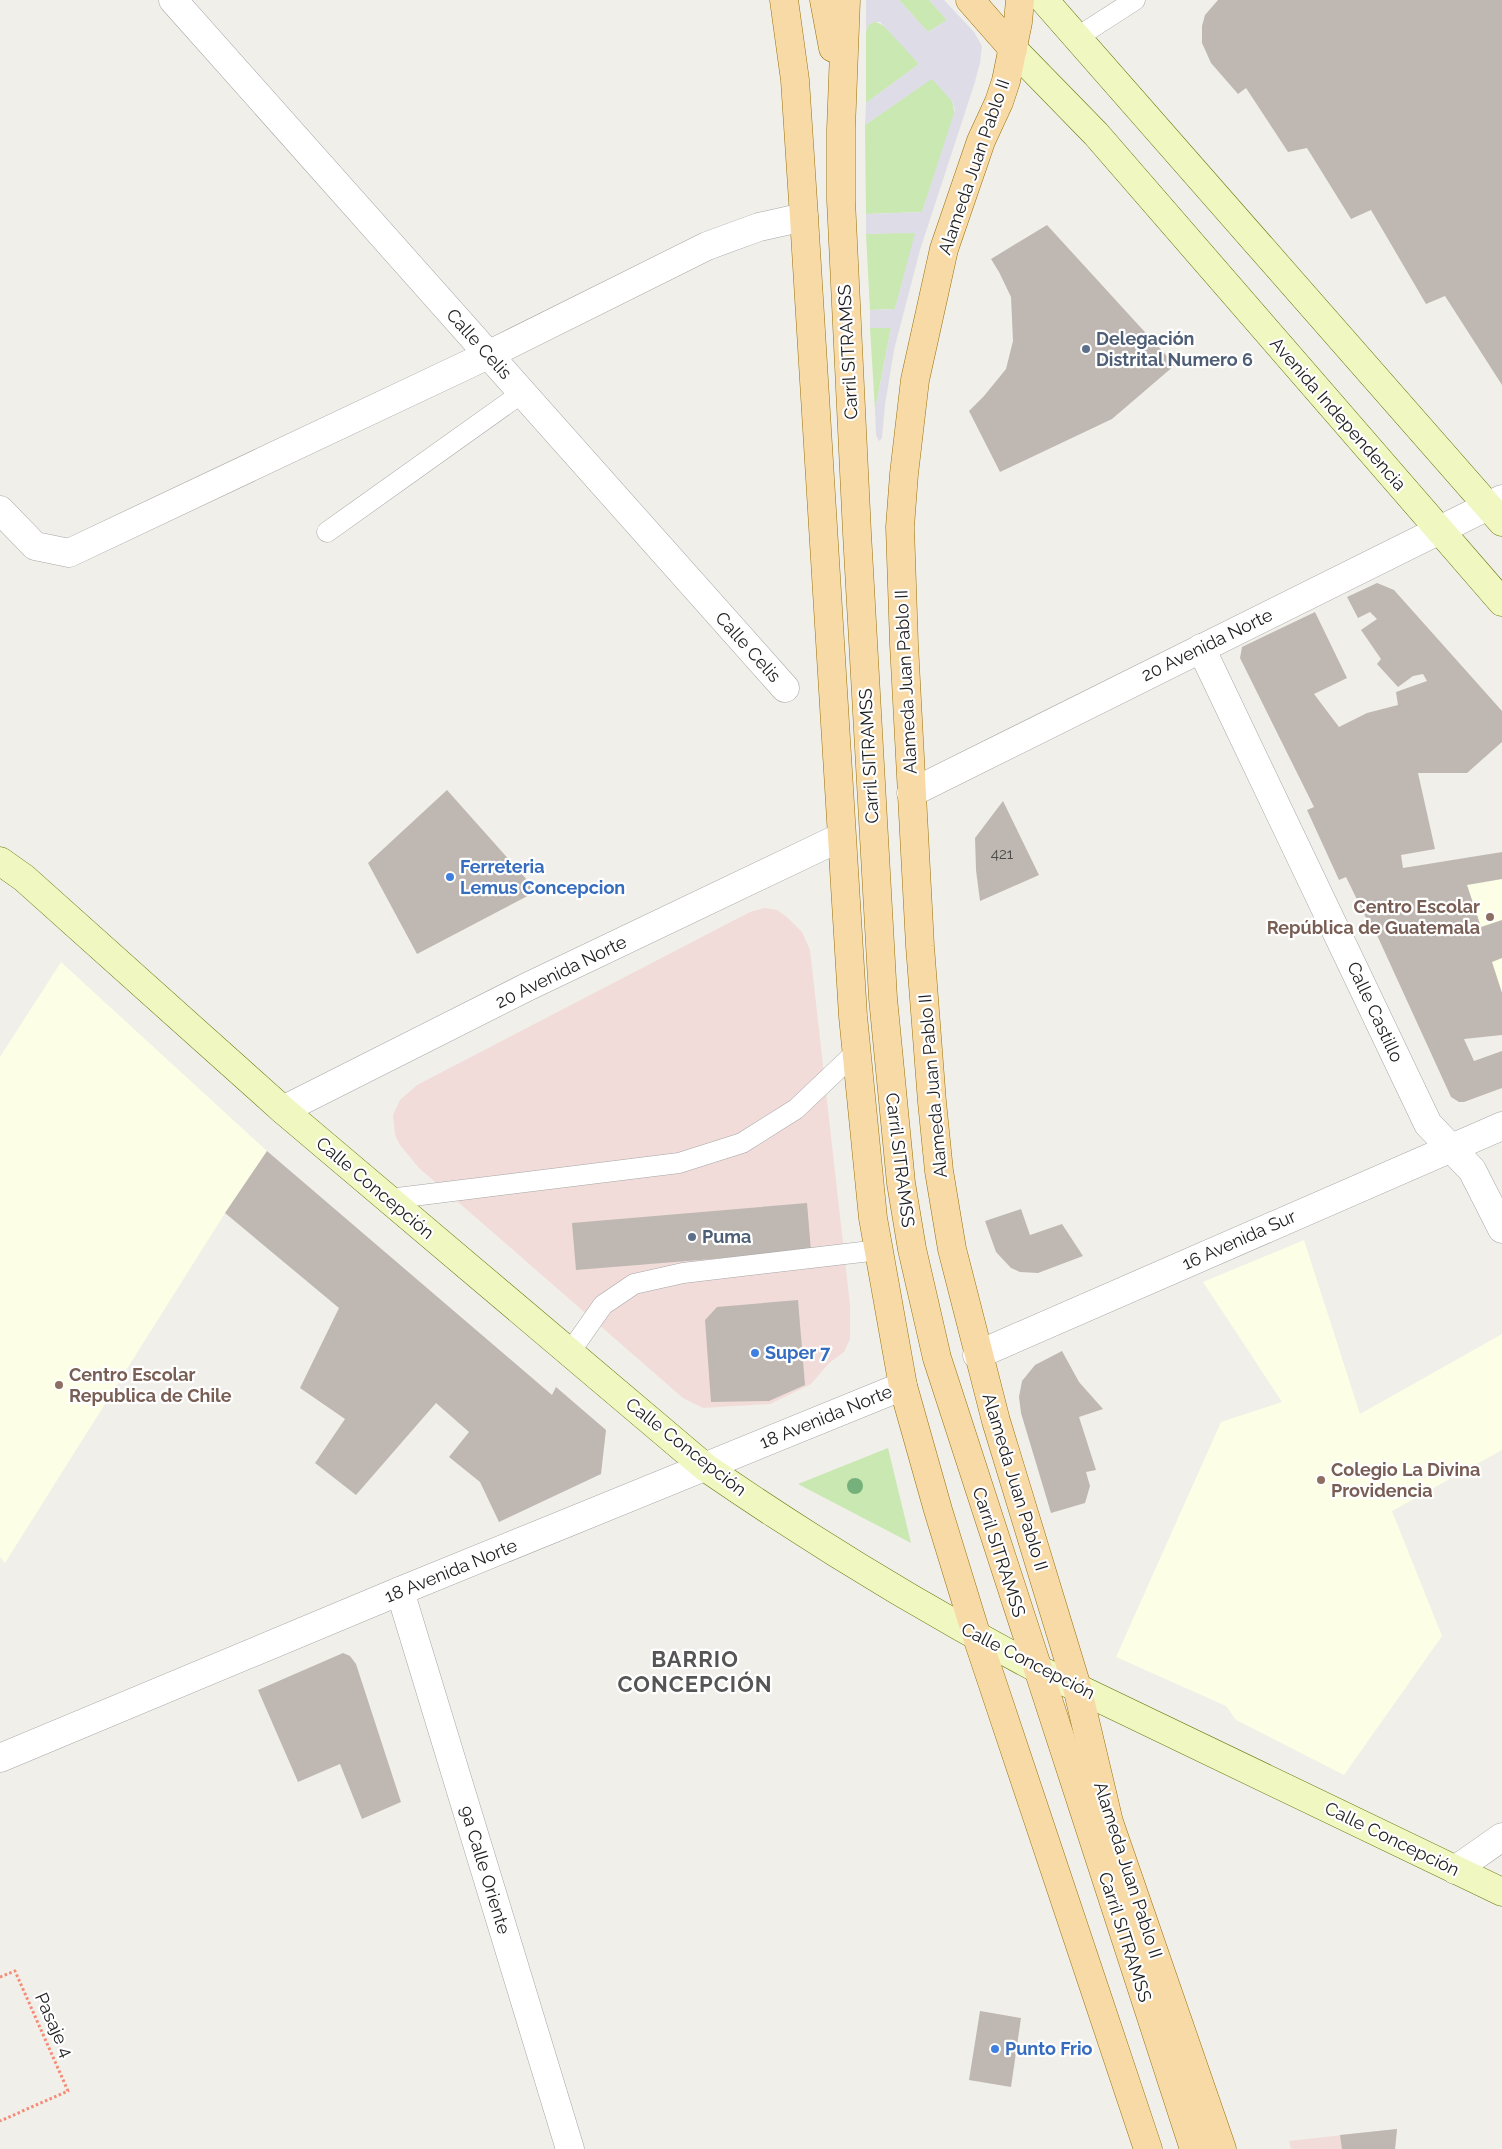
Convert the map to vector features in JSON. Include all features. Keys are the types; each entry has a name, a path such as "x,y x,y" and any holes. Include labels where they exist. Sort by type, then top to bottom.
{"main road":[{"path":"784,0 795,80 841,838 856,1052 879,1250 903,1386 938,1510 978,1637 1148,2149"},
{"name":"Carril SITRAMSS","path":"824,0 836,69 841,129"},
{"name":"Carril SITRAMSS","path":"846,0 841,129 842,220 876,883 883,998 900,1183 912,1249 937,1358 1036,1668 1194,2149"},
{"path":"970,0 1013,49"},
{"name":"Alameda Juan Pablo II","path":"1020,0 1013,49 999,102 981,141 944,249 915,380 904,474 900,527 920,946 932,1102 939,1171 952,1249 996,1421 1077,1687 1109,1822 1222,2149"}],"street":[{"name":"Calle Celis","path":"173,0 785,688"},
{"path":"1044,0 1497,509"},
{"name":"Avenida Independencia","path":"1013,49 1096,134 1502,602"},
{"path":"0,510 35,546 69,553 488,355 706,246 760,227 804,217"},
{"name":"20 Avenida Norte","path":"912,793 1438,530 1497,509"},
{"name":"Calle Castillo","path":"1201,648 1428,1124 1472,1170 1502,1229"},
{"name":"20 Avenida Norte","path":"283,1110 527,988 841,838"},
{"name":"Calle Concepción","path":"0,861 24,878 283,1110 705,1466 764,1507 978,1637 1036,1668 1502,1892"},
{"name":"16 Avenida Sur","path":"978,1356 1450,1147 1502,1126"},
{"name":"18 Avenida Norte","path":"0,1758 400,1591 903,1386"},
{"name":"9a Calle Oriente","path":"400,1591 570,2149"},
{"path":"1455,1870 1502,1837"}],"lane":[{"path":"1076,38 1135,0"},
{"path":"327,532 522,393"},
{"path":"389,1199 679,1163 742,1143 796,1109 856,1052"},
{"path":"570,1352 603,1305 634,1284 683,1273 879,1250"}],"path":[{"name":"Pasaje 4","path":"0,1977 15,1971 68,2091 0,2121"}],"shaded area":[{"path":"866,0 899,0 928,32 947,20 929,0 944,0 974,32 982,46 974,85 920,250 894,350 882,438 879,441 876,435 875,410 891,328 870,328 870,310 895,309 915,233 866,234 866,214 922,212 955,110 952,101 932,79 865,125 866,103 919,64 880,22 869,24 866,31"},
{"name":"Centro Escolar República de Guatemala","path":"1502,852 1502,993 1459,860"},
{"path":"765,908 777,910 787,917 802,932 810,950 850,1305 850,1339 844,1352 829,1363 811,1384 770,1404 703,1408 683,1398 419,1168 400,1145 395,1135 393,1115 400,1100 417,1085 750,912"},
{"name":"Centro Escolar Republica de Chile","path":"61,962 267,1151 225,1213 5,1563 0,1557 0,1057"},
{"name":"Colegio La Divina Providencia","path":"1304,1240 1360,1414 1502,1334 1502,1450 1392,1511 1442,1636 1344,1775 1236,1720 1226,1706 1116,1657 1221,1422 1282,1402 1203,1282"},
{"path":"1397,2129 1395,2149 1291,2149 1289,2141"}],"green space":[{"path":"899,0 929,0 947,20 928,32"},
{"path":"879,23 892,33 919,64 866,103 866,31 869,24"},
{"path":"932,78 952,101 955,114 922,212 866,214 865,125"},
{"path":"916,232 895,309 870,310 866,234"},
{"path":"870,328 891,328 875,410"},
{"path":"888,1448 911,1543 798,1484"}],"building":[{"path":"1218,0 1502,0 1502,385 1445,296 1426,304 1371,210 1351,219 1307,148 1288,152 1246,88 1238,94 1211,63 1202,43 1202,26 1205,15"},
{"name":"Delegación Distrital Numero 6","path":"1047,225 1175,365 1112,419 1000,472 969,411 1006,369 1013,341 1011,297 991,259"},
{"path":"1377,583 1394,590 1502,711 1502,742 1467,773 1418,773 1435,849 1401,855 1403,868 1502,852 1502,879 1467,885 1481,927 1502,920 1502,958 1492,962 1502,993 1502,1035 1464,1039 1474,1061 1502,1051 1502,1088 1464,1102 1459,1102 1451,1097 1371,922 1368,922 1346,877 1339,880 1307,810 1314,807 1240,658 1242,647 1315,612 1347,678 1314,694 1339,727 1367,713 1398,705 1396,692 1427,681 1423,674 1413,676 1398,687 1377,664 1381,659 1361,630 1377,619 1370,612 1358,618 1347,597"},
{"name":"Ferreteria Lemus Concepcion","path":"447,790 537,891 417,954 368,863"},
{"path":"1003,801 1039,875 980,901 976,870 975,838"},
{"path":"267,1151 552,1395 556,1387 606,1430 601,1474 499,1522 480,1482 449,1457 469,1432 436,1403 356,1495 315,1463 345,1419 300,1388 339,1308 225,1213"},
{"name":"Puma","path":"807,1203 811,1251 576,1270 572,1223"},
{"path":"1021,1209 1030,1235 1062,1224 1083,1256 1038,1273 1020,1272 1011,1268 996,1252 985,1221"},
{"name":"Super 7","path":"798,1300 805,1385 769,1401 711,1402 705,1320 717,1307"},
{"path":"1062,1351 1079,1382 1103,1409 1079,1417 1096,1470 1086,1472 1090,1486 1085,1503 1051,1513 1021,1413 1019,1397 1022,1381 1035,1365"},
{"path":"343,1653 350,1656 356,1664 401,1802 362,1819 340,1764 298,1782 258,1690"},
{"name":"Punto Frio","path":"980,2011 1021,2018 1011,2087 969,2080"},
{"path":"1397,2129 1395,2149 1342,2149 1340,2135"}],"place":[{"name":"Delegación Distrital Numero 6","path":"1086,349"},
{"name":"Ferreteria Lemus Concepcion","path":"450,877"},
{"name":"Centro Escolar República de Guatemala","path":"1490,917"},
{"name":"Puma","path":"692,1237"},
{"name":"Super 7","path":"755,1353"},
{"name":"Centro Escolar Republica de Chile","path":"59,1385"},
{"name":"Colegio La Divina Providencia","path":"1321,1480"},
{"name":"Punto Frio","path":"995,2049"}],"district":[{"name":"BARRIO CONCEPCIÓN","path":"695,1672"}]}
